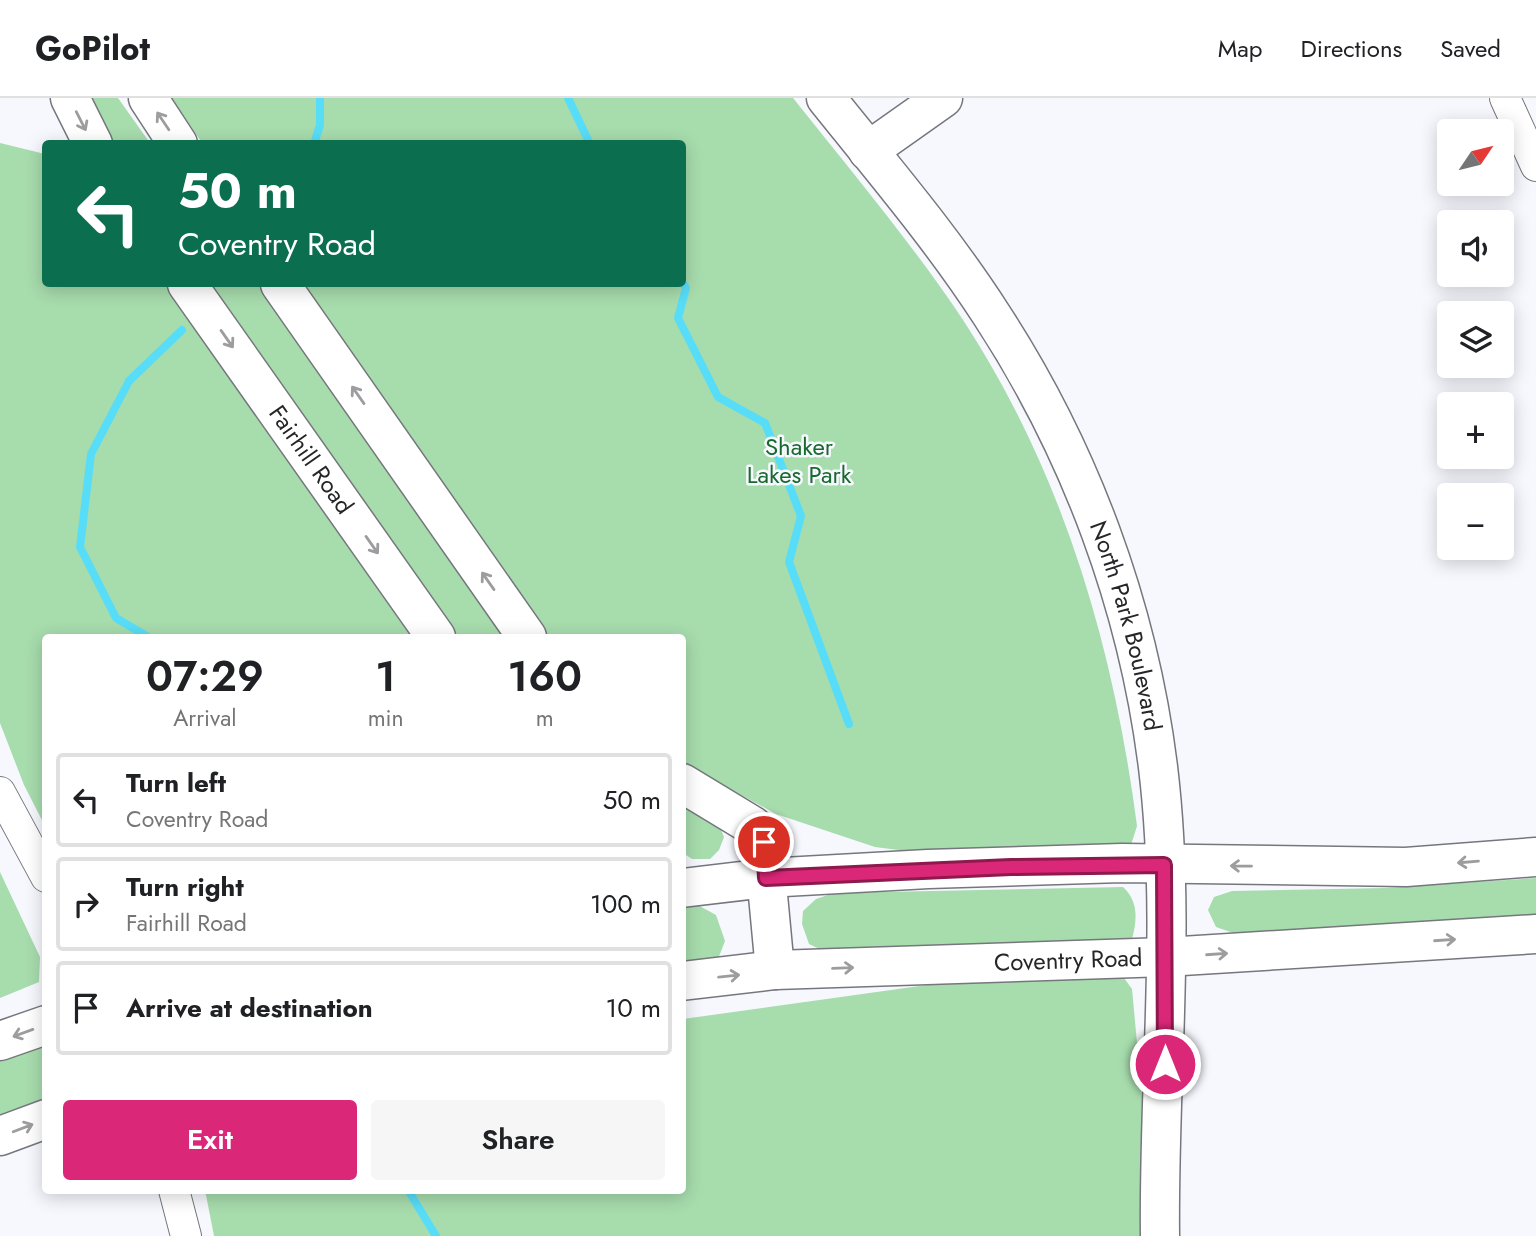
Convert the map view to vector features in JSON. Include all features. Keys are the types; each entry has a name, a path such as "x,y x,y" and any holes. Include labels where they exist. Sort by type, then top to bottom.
{"main road":[{"path":"70,98 91,140"},
{"path":"148,98 175,140"},
{"name":"North Park Boulevard","path":"826,98 991,313 1061,437 1108,547 1131,626 1158,767 1166,957 1160,1236"},
{"path":"868,151 943,98"},
{"name":"Fairhill Road","path":"189,287 434,634"},
{"path":"282,287 525,634"},
{"path":"686,785 752,826 764,842 775,970"},
{"path":"691,880 768,891 1011,867 1406,867 1536,857"},
{"name":"Coventry Road","path":"686,981 775,970 1166,957 1536,934"},
{"path":"0,1041 42,1026"},
{"path":"0,1136 42,1120"}],"street":[{"path":"1505,98 1536,166"},
{"path":"0,792 42,870"},
{"path":"175,1194 186,1236"}],"green space":[{"path":"86,98 118,98 148,140 107,140"},
{"name":"Shaker Lakes Park","path":"172,98 793,98 896,228 955,308 992,367 1024,428 1052,491 1097,622 1127,757 1137,826 1130,848 914,852 875,847 776,814 686,765 686,634 545,634 301,287 686,287 686,140 200,140"},
{"path":"0,143 42,153 42,287 172,287 417,634 42,634 42,820 24,785 0,723"},
{"path":"203,287 264,287 507,634 449,634"},
{"path":"686,804 719,825 724,837 719,850 710,859 692,859 686,855"},
{"path":"0,872 40,957 39,982 0,998"},
{"path":"1536,878 1536,918 1236,934 1216,927 1208,910 1214,897 1232,891 1385,888"},
{"path":"1123,887 1134,905 1135,925 1132,939 830,954 809,944 802,924 803,911 816,899 834,893"},
{"path":"696,904 716,915 725,941 718,959 686,969 686,905"},
{"path":"1115,976 1124,978 1132,989 1144,1118 1144,1236 214,1236 206,1194 686,1194 686,1019 977,978"},
{"path":"42,1040 42,1105 0,1120 0,1058"}],"waterway":[{"path":"315,140 320,125 320,98"},
{"path":"568,98 588,140"},
{"path":"685,287 678,318 718,397 765,423 801,516 789,562 849,724"},
{"path":"143,634 116,618 80,547 91,454 129,381 182,330"},
{"path":"410,1194 436,1236"}],"route":[{"path":"764,842 766,878 928,869 1122,863 1164,865 1165,1064"}]}
